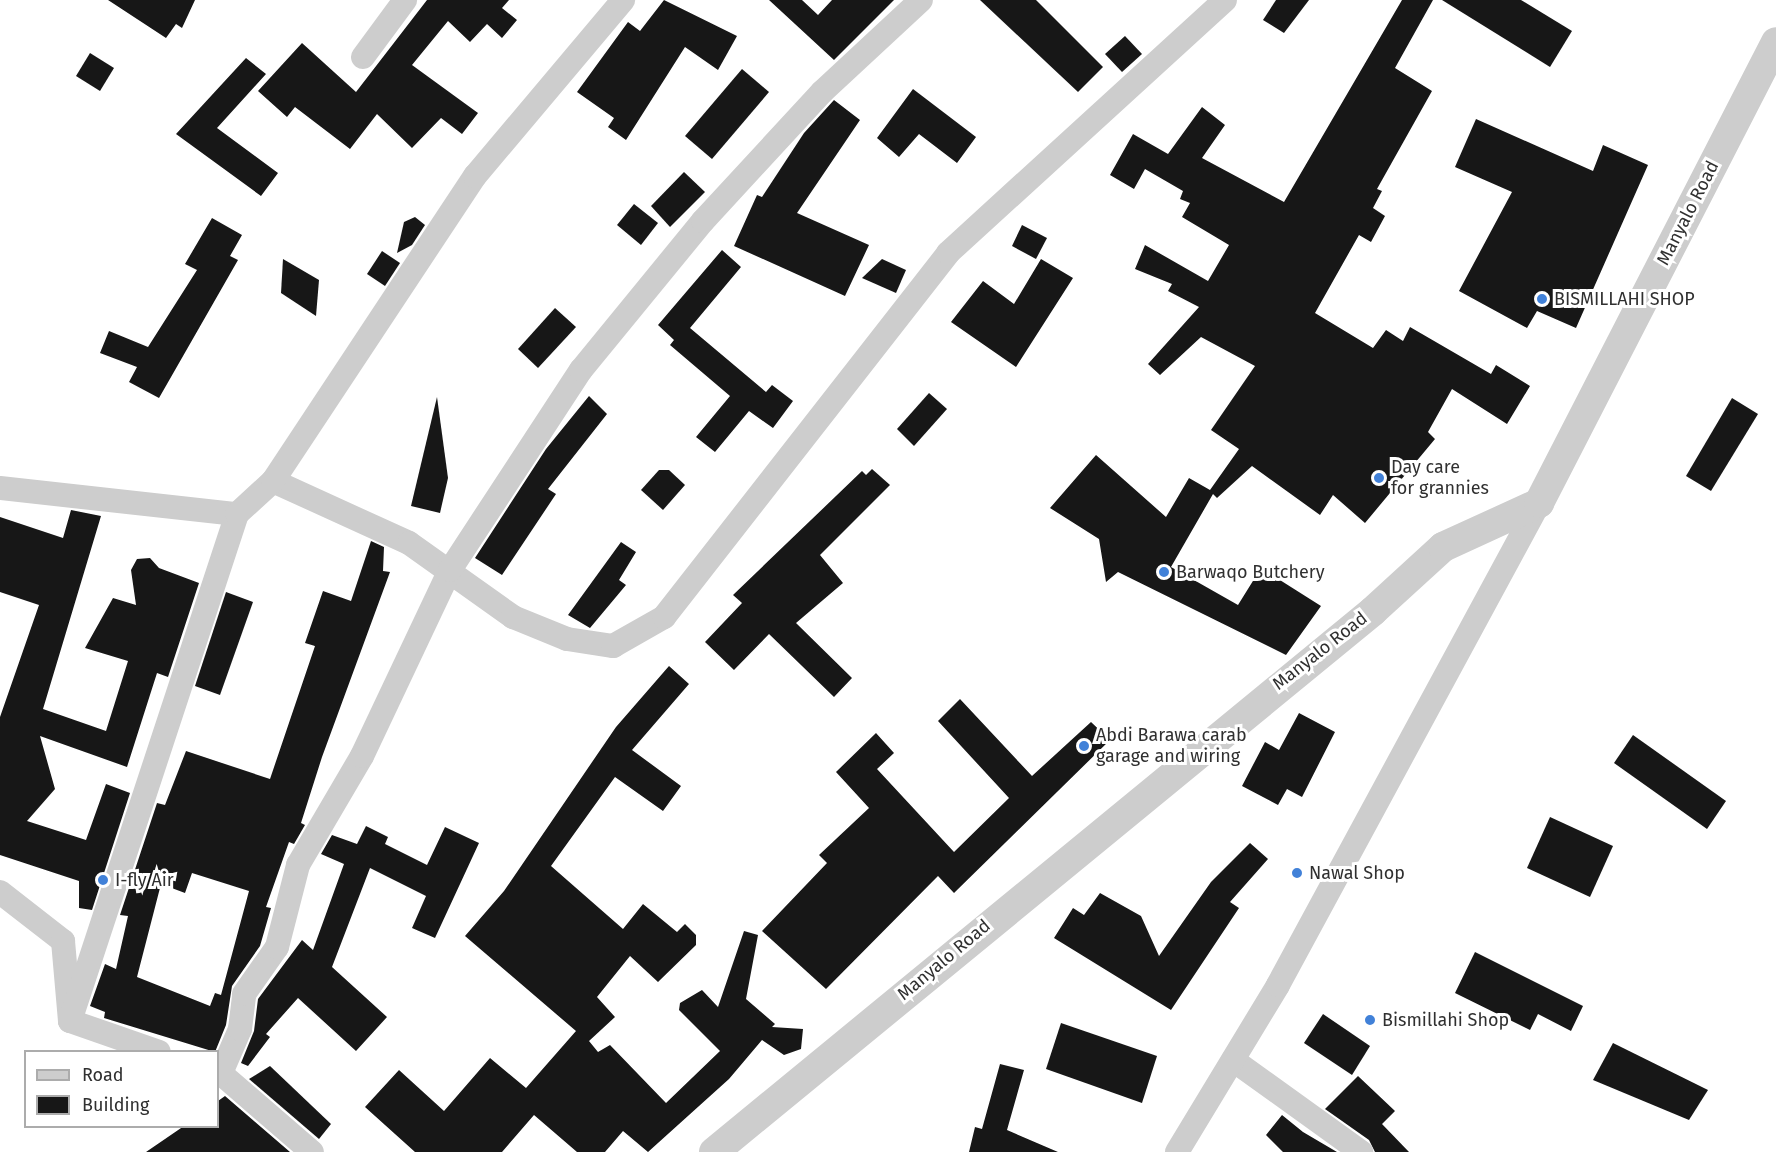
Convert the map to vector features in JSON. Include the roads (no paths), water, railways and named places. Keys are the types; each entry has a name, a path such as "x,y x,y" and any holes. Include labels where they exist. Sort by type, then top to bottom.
{"street":[{"path":"363,57 405,0"},
{"path":"70,1021 237,514 273,481 475,176 623,0"},
{"path":"312,1152 219,1072 240,1029 244,994 277,947 298,865 362,756 450,570 580,370 703,221 822,92 921,0"},
{"path":"273,481 409,543 513,617 567,639 613,646 664,617 948,253 1225,0"},
{"name":"Manyalo Road","path":"714,1152 1373,611 1443,547 1539,503 1776,42"},
{"path":"0,488 237,514"},
{"path":"1177,1152 1233,1059 1375,810 1539,503"},
{"path":"0,892 63,941 70,1021"},
{"path":"70,1021 153,1050"},
{"path":"1233,1059 1361,1152"}],"place":[{"name":"BISMILLAHI SHOP","path":"1542,299"},
{"name":"Day care for grannies","path":"1379,478"},
{"name":"Barwaqo Butchery","path":"1164,572"},
{"name":"Abdi Barawa carab garage and wiring","path":"1084,746"},
{"name":"Nawal Shop","path":"1297,873"},
{"name":"I-fly Air","path":"103,880"},
{"name":"Bismillahi Shop","path":"1370,1020"}]}
